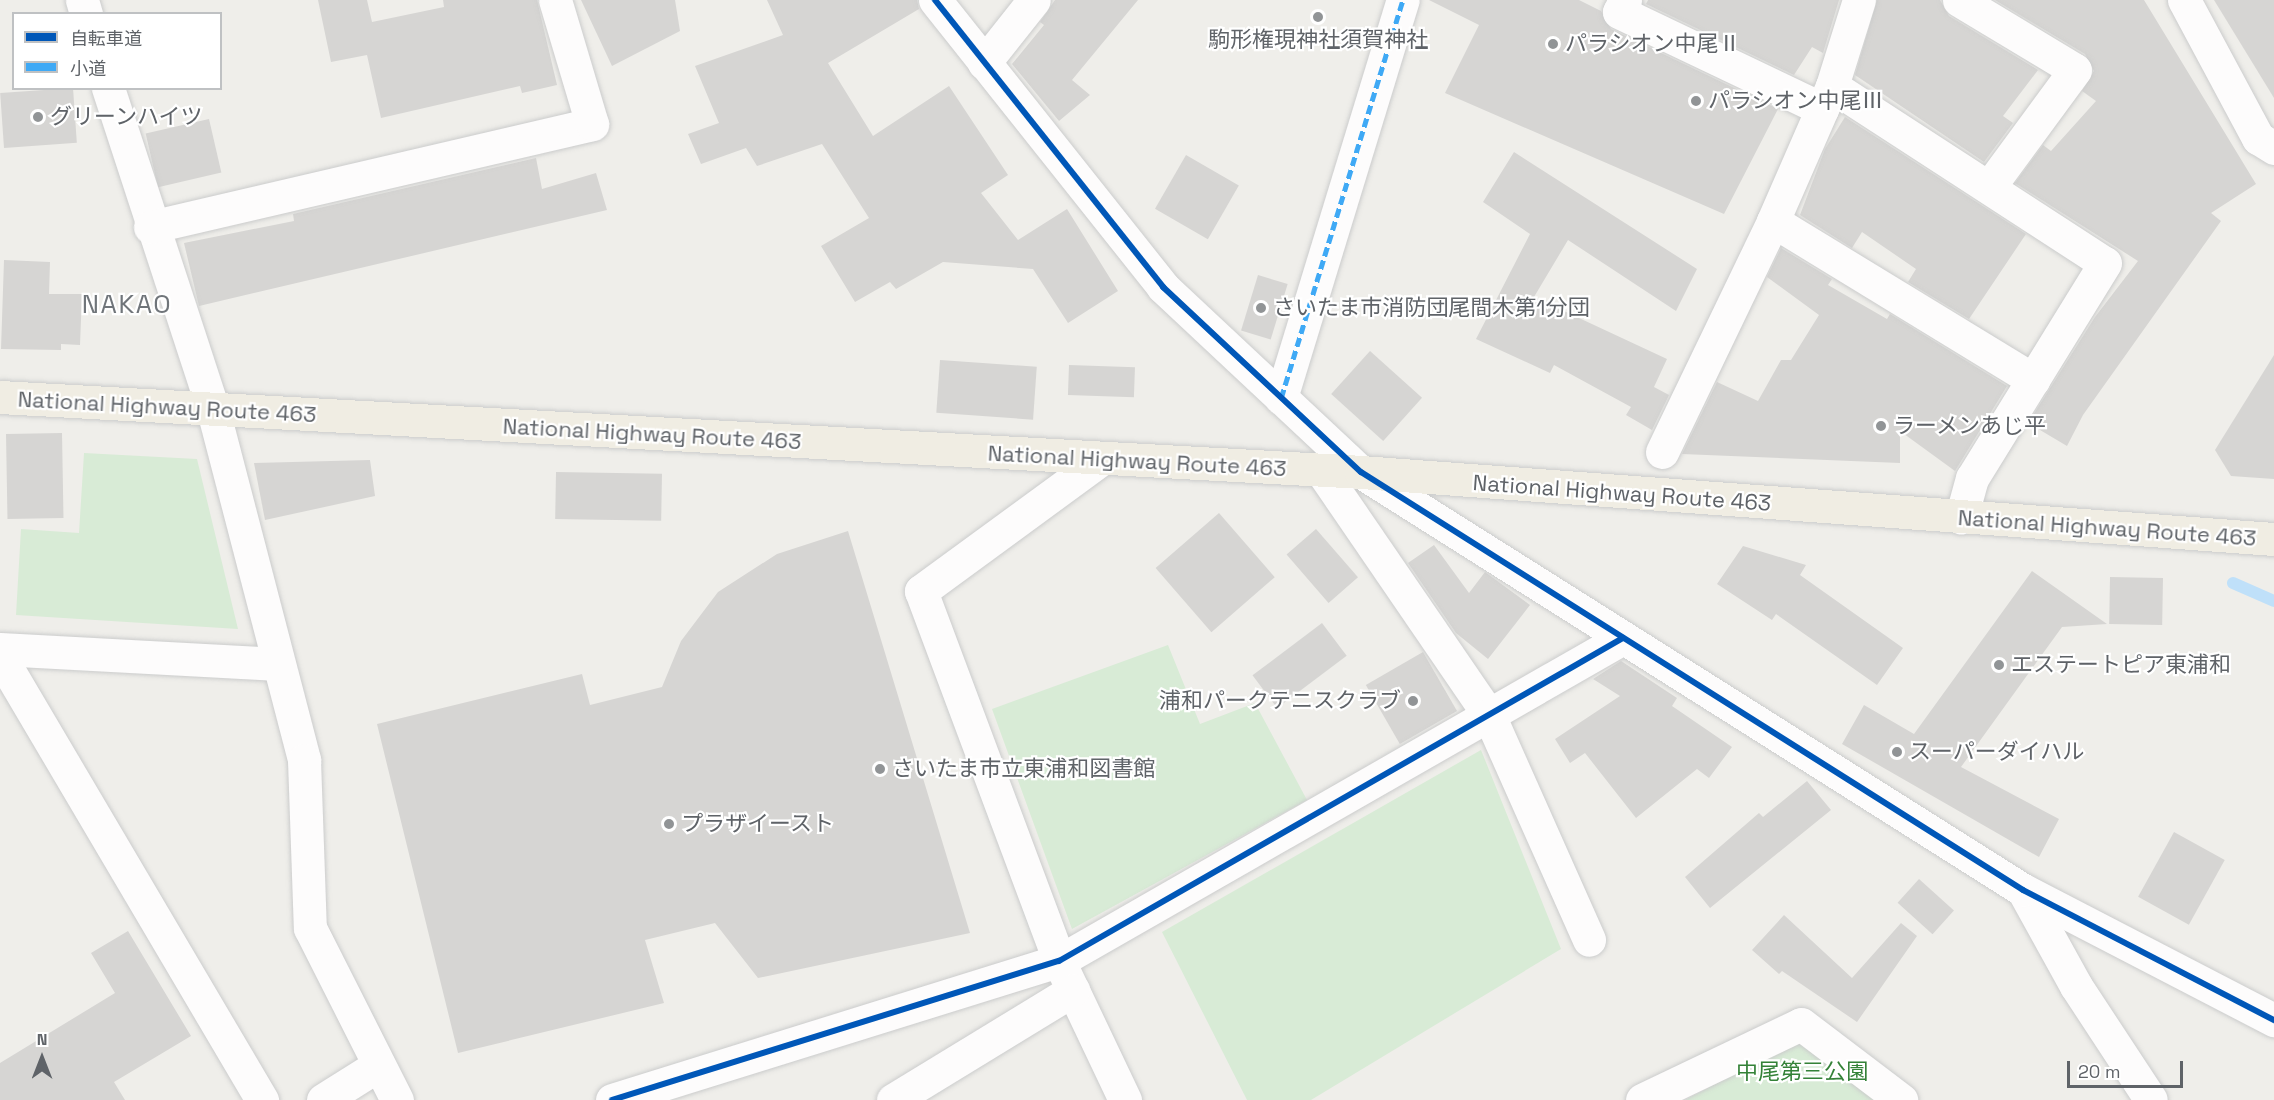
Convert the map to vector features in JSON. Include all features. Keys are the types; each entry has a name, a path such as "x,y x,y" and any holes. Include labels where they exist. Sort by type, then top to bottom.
{"highway":[{"name":"National Highway Route 463","path":"0,397 1100,460 1361,472 1962,519 2274,539"}],"street":[{"path":"150,227 592,124 555,0"},
{"path":"935,0 1163,287 1361,472 2024,890 2274,1020"},
{"path":"984,63 1034,0"},
{"path":"1281,398 1403,0"},
{"path":"1625,0 1619,12 1827,98 1989,188 2105,263 1972,478 1962,519"},
{"path":"1642,494 1773,221 1827,98 1859,0"},
{"path":"1959,0 2075,70 1989,188"},
{"path":"2184,0 2259,138 2274,148"},
{"path":"109,90 150,227 213,410 304,760 310,928 377,1066 397,1100"},
{"path":"1773,221 2033,380"},
{"path":"1100,460 921,591 1066,976 1125,1100"},
{"path":"1321,470 1489,715 1589,940"},
{"path":"893,1100 1066,976 1489,715 1623,638"},
{"path":"0,649 279,664"},
{"path":"0,656 262,1100"},
{"path":"2024,890 2076,986 2151,1100"},
{"path":"612,1100 1066,976"},
{"path":"1642,1100 1801,1024 1901,1100"},
{"path":"323,1100 377,1066"}],"green space":[{"path":"84,453 197,459 238,629 16,615 21,529 79,533"},
{"path":"1168,645 1200,724 1255,703 1307,800 1072,929 992,709"},
{"path":"1481,750 1561,949 1311,1100 1247,1100 1162,932"},
{"name":"中尾第三公園","path":"1796,1042 1813,1042 1881,1100 1685,1100"}],"building":[{"path":"318,0 367,0 372,22 444,7 443,0 537,0 557,85 522,93 520,86 381,118 367,55 331,62"},
{"path":"581,0 675,0 680,31 612,66"},
{"path":"767,0 917,0 919,9 828,63 873,136 949,86 1008,175 981,193 1018,240 1067,209 1118,291 1068,323 1033,269 943,262 896,289 890,282 855,302 821,246 869,218 822,144 757,166 746,148 701,164 688,134 719,123 695,66 783,35"},
{"path":"1055,0 1138,0 1072,80 1090,95 1059,121 1012,64 1044,25 1040,22"},
{"path":"1429,0 1579,0 1601,11 1611,29 1778,109 1724,214 1445,93 1479,25"},
{"path":"1648,0 1839,0 1823,53 1812,47 1794,75 1646,4"},
{"path":"1877,0 1940,0 1949,16 2038,70 2003,116 2013,123 1984,162 1855,75"},
{"path":"1995,0 2144,0 2256,184 2211,213 2221,221 2083,415 2067,446 2028,423 2095,317 2138,261 2015,183 2043,145 2051,151 2096,101 2082,91 2094,71 2085,54"},
{"path":"2214,0 2274,0 2274,98"},
{"name":"グリーンハイツ","path":"73,90 77,143 4,148 0,93"},
{"path":"1845,117 2026,234 1969,319 1908,282 1916,269 1862,232 1852,248 1800,215 1825,149"},
{"path":"209,119 221,173 158,187 146,134"},
{"path":"1514,152 1697,269 1676,311 1568,240 1534,297 1667,359 1654,387 1669,395 1652,430 1626,415 1631,407 1554,365 1550,373 1476,339 1530,234 1483,202"},
{"path":"1186,155 1239,186 1208,239 1155,209"},
{"path":"536,158 542,189 596,173 607,210 199,306 184,243 294,221 293,214"},
{"path":"1781,248 1832,279 1828,285 1887,319 1890,314 2007,386 1955,471 1900,431 1900,463 1682,454 1717,382 1758,401 1781,360 1791,360 1819,315 1767,277"},
{"path":"4,260 50,262 49,294 82,294 80,345 61,344 61,350 1,349"},
{"path":"1258,275 1288,284 1271,340 1241,330"},
{"path":"1370,351 1422,398 1383,441 1331,394"},
{"path":"2274,355 2274,479 2231,476 2215,450"},
{"path":"940,360 1037,367 1033,420 936,413"},
{"path":"1069,365 1135,367 1134,397 1068,395"},
{"path":"62,433 63,518 7,519 6,434"},
{"path":"370,460 375,496 265,520 254,463"},
{"path":"556,472 662,474 661,521 555,519"},
{"path":"1219,513 1275,577 1211,632 1156,568"},
{"path":"1316,529 1358,577 1329,603 1287,555"},
{"name":"プラザイースト","path":"848,531 970,933 758,978 715,923 645,940 664,1003 458,1053 377,724 582,674 590,705 662,687 681,641 718,592 777,554"},
{"path":"1434,545 1469,593 1485,572 1530,605 1488,659 1456,633 1408,563"},
{"path":"1743,546 1806,565 1800,575 1903,648 1877,685 1776,614 1772,620 1717,584"},
{"path":"2032,571 2107,624 2062,627 1961,767 2059,819 2039,857 1842,744 1864,705 1914,734"},
{"path":"2110,577 2163,578 2162,625 2109,624"},
{"path":"1322,623 1347,656 1277,708 1253,675"},
{"path":"1423,652 1457,711 1400,744 1366,685"},
{"path":"1621,661 1677,698 1672,706 1732,747 1709,778 1697,769 1636,818 1585,753 1570,763 1555,739 1620,696 1593,679"},
{"path":"1807,781 1831,810 1710,908 1685,877 1759,813 1763,817"},
{"path":"2174,832 2225,860 2189,925 2138,897"},
{"path":"1919,879 1954,910 1933,934 1898,903"},
{"path":"1784,915 1852,978 1901,923 1917,936 1857,1022 1782,971 1779,974 1752,950"},
{"path":"128,931 191,1036 114,1082 125,1100 0,1100 0,1063 115,993 91,953"}],"waterway":[{"path":"2233,583 2274,601"}],"marked path":[{"path":"1281,398 1403,0"}],"cycle path":[{"path":"935,0 1163,287 1361,472 2023,890 2274,1020"},
{"path":"612,1100 1059,961 1623,638"}],"place":[{"name":"駒形権現神社須賀神社","path":"1318,17"},
{"name":"パラシオン中尾Ⅱ","path":"1553,44"},
{"name":"パラシオン中尾Ⅲ","path":"1696,101"},
{"name":"グリーンハイツ","path":"38,117"},
{"name":"さいたま市消防団尾間木第1分団","path":"1261,308"},
{"name":"ラーメンあじ平","path":"1881,426"},
{"name":"エステートピア東浦和","path":"1999,665"},
{"name":"浦和パークテニスクラブ","path":"1413,701"},
{"name":"スーパーダイハル","path":"1897,752"},
{"name":"さいたま市立東浦和図書館","path":"880,769"},
{"name":"プラザイースト","path":"669,824"}],"district":[{"name":"NAKAO","path":"127,305"}]}
